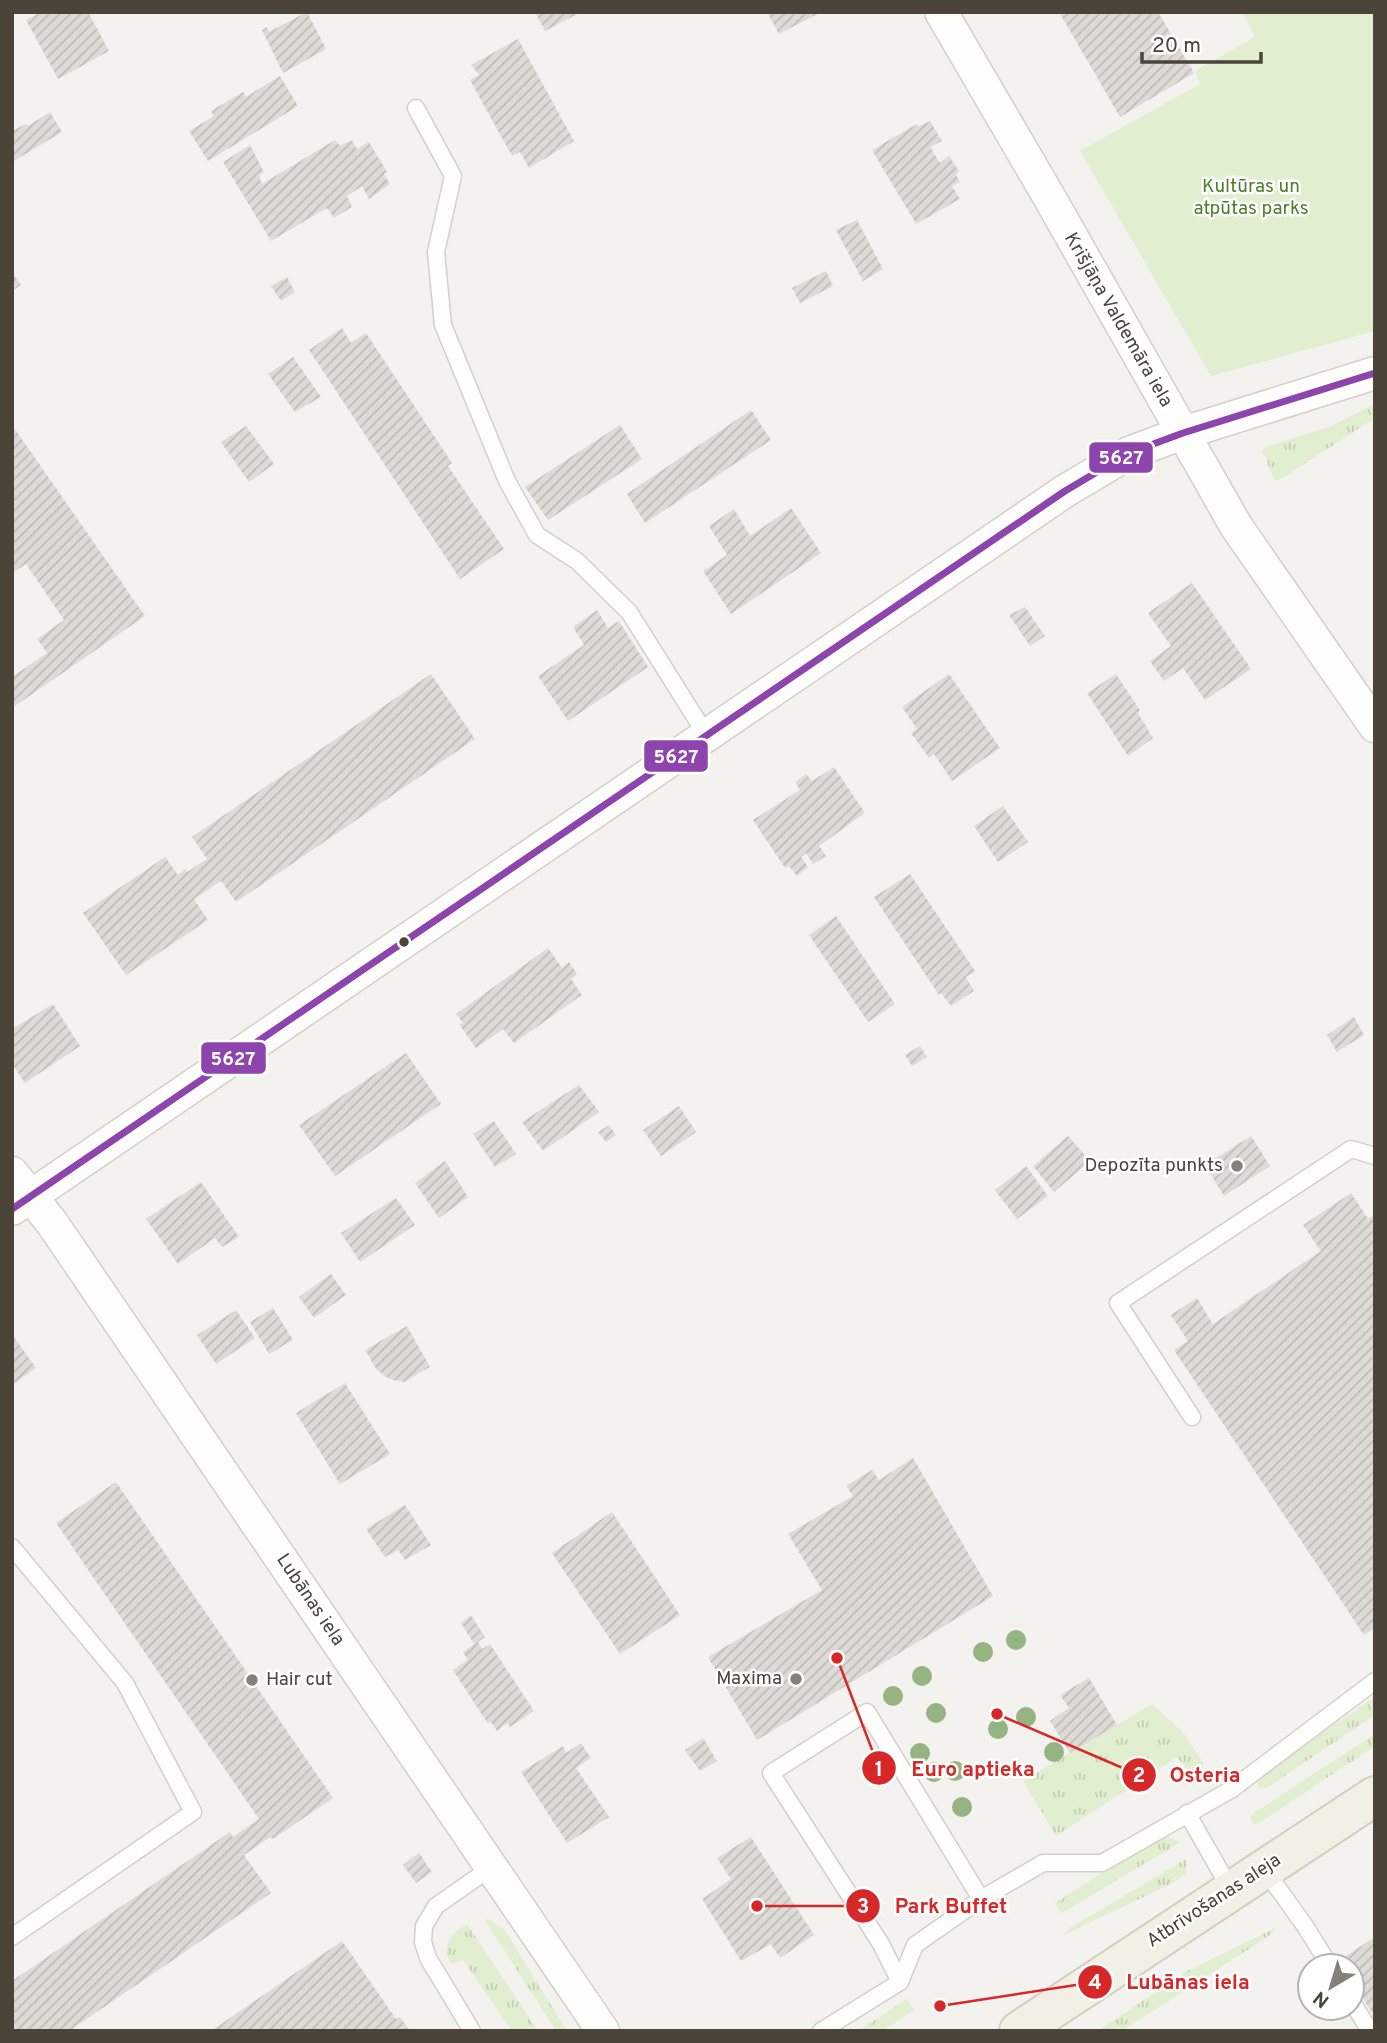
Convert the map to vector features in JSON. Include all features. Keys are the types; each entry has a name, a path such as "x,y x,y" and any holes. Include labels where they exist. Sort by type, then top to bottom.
{"main road":[{"name":"Atbrīvošanas aleja","path":"1019,2031 1375,1796"}],"street":[{"name":"Krišjāņa Valdemāra iela","path":"940,12 1236,526 1375,726"},
{"path":"19,1193 706,736 1065,491 1129,453 1183,433 1375,373"},
{"name":"Lubānas iela","path":"19,1193 60,1235 603,2031"}],"lane":[{"path":"416,108 453,176 436,252 443,325 507,481 537,535 577,561 629,612 706,736"},
{"path":"1192,1417 1118,1303 1351,1149 1375,1156"},
{"path":"12,1547 125,1683 193,1812 12,1937"},
{"path":"821,2031 900,1982 915,1945 981,1899 1043,1863 1101,1863 1232,1789 1375,1681"},
{"path":"900,1982 881,1944 771,1773 867,1712 981,1899"},
{"path":"1187,1813 1231,1890"},
{"path":"472,2031 428,1958 423,1942 424,1926 436,1906 492,1867"},
{"path":"1264,1869 1321,1952"}],"green space":[{"name":"Kultūras un atpūtas parks","path":"1242,12 1375,12 1375,331 1211,376 1080,151 1200,84 1195,71 1255,37"},
{"path":"1375,404 1375,418 1281,479 1275,480 1262,451 1265,447 1329,427"},
{"path":"1375,1697 1375,1715 1265,1789 1259,1787 1256,1780 1268,1770"},
{"path":"1152,1704 1182,1731 1203,1762 1202,1773 1197,1777 1190,1774 1177,1757 1056,1836 1023,1781"},
{"path":"1375,1734 1375,1746 1256,1825 1251,1822 1255,1812"},
{"path":"1168,1837 1181,1842 1062,1913 1055,1903 1149,1843"},
{"path":"1186,1859 1186,1873 1175,1882 1064,1935 1070,1928"},
{"path":"484,1919 504,1929 567,2031 556,2031"},
{"path":"467,1924 538,2031 512,2031 463,1960 452,1964 447,1956 449,1941 454,1933"},
{"path":"1277,1927 1269,1936 1122,2031 1098,2031 1187,1971"},
{"path":"906,1999 914,2010 883,2031 859,2031"}],"building":[{"path":"41,12 88,12 109,51 58,79 26,20"},
{"path":"307,12 326,49 283,73 262,30 267,27 269,32"},
{"path":"535,12 581,12 545,31"},
{"path":"767,12 821,12 779,34"},
{"path":"1059,12 1158,12 1194,73 1120,117"},
{"path":"518,39 574,141 529,168 520,152 512,156 470,80 479,75 471,65"},
{"path":"280,76 298,106 208,161 189,131 214,116 211,111 243,92 246,97"},
{"path":"50,112 62,132 12,162 12,131 26,124 28,126"},
{"path":"930,121 942,141 930,147 940,163 949,156 959,171 956,175 960,182 952,186 960,199 916,224 872,150 917,124 918,127"},
{"path":"335,140 340,146 352,140 357,149 369,142 387,172 384,174 390,184 369,199 362,186 347,196 352,207 334,218 327,208 271,241 223,162 250,145 264,172 259,176 262,184"},
{"path":"857,220 883,269 863,281 836,230"},
{"path":"826,271 833,286 800,303 792,288"},
{"path":"12,272 21,285 12,291"},
{"path":"287,277 295,292 281,301 271,286"},
{"path":"342,328 351,343 366,333 452,463 448,466 504,549 460,579 309,350"},
{"path":"293,357 321,397 295,412 268,374"},
{"path":"751,410 771,440 645,523 627,494"},
{"path":"12,425 145,616 12,708 12,671 15,675 47,653 37,639 64,620 26,564 12,573"},
{"path":"620,425 642,459 548,520 525,487"},
{"path":"246,426 274,464 249,482 221,442"},
{"path":"791,508 821,553 731,614 703,571 727,555 709,526 734,509 750,536"},
{"path":"1192,583 1251,669 1205,700 1183,668 1164,681 1150,661 1171,646 1148,613"},
{"path":"1025,607 1045,636 1030,646 1009,615"},
{"path":"597,610 608,628 619,621 648,667 568,721 538,676 584,645 573,627"},
{"path":"431,674 475,739 236,902 221,881 194,899 208,920 126,975 83,913 165,857 178,875 207,859 192,837"},
{"path":"949,674 1000,748 952,781 934,754 929,758 911,733 917,729 902,707"},
{"path":"1116,674 1140,710 1138,713 1153,738 1128,756 1087,693"},
{"path":"834,767 865,813 819,846 826,856 813,864 806,853 801,857 808,867 797,876 789,866 785,868 753,820 800,790 795,782 806,774 812,781"},
{"path":"1003,806 1028,842 998,862 974,826"},
{"path":"910,874 975,971 966,977 974,991 951,1006 941,993 939,995 874,897"},
{"path":"836,916 895,1004 868,1022 809,935"},
{"path":"548,948 562,968 569,962 577,974 571,979 582,995 514,1043 503,1029 476,1048 459,1024 463,1023 456,1014"},
{"path":"53,1004 80,1046 25,1083 12,1064 12,1029"},
{"path":"1354,1017 1364,1035 1337,1052 1327,1035"},
{"path":"920,1046 927,1057 912,1066 905,1055"},
{"path":"406,1053 441,1104 335,1176 299,1125"},
{"path":"579,1085 599,1112 543,1151 522,1122"},
{"path":"679,1106 696,1132 661,1156 643,1130"},
{"path":"494,1121 516,1154 495,1167 473,1134"},
{"path":"609,1125 616,1135 606,1142 598,1132"},
{"path":"1068,1136 1090,1161 1054,1192 1033,1166"},
{"name":"Depozīta punkts","path":"1251,1136 1270,1166 1224,1196 1205,1165"},
{"path":"445,1161 468,1197 439,1218 415,1183"},
{"path":"1026,1166 1048,1196 1017,1219 995,1190"},
{"path":"201,1182 239,1237 222,1247 215,1238 178,1264 146,1219"},
{"path":"1351,1193 1368,1219 1375,1214 1375,1628 1364,1635 1174,1350 1188,1341 1171,1315 1197,1298 1213,1324 1321,1251 1303,1225"},
{"path":"396,1198 415,1225 360,1262 341,1233"},
{"path":"331,1274 346,1295 314,1318 299,1297"},
{"path":"273,1308 293,1340 269,1354 250,1322"},
{"path":"236,1310 255,1338 216,1364 197,1335"},
{"path":"407,1326 430,1367 404,1382 389,1379 377,1370 365,1350"},
{"path":"12,1334 36,1368 12,1385"},
{"path":"345,1383 390,1454 340,1484 296,1413"},
{"path":"913,1458 993,1596 757,1740 708,1657 822,1590 788,1534 853,1496 846,1486 872,1470 879,1480"},
{"path":"116,1482 333,1798 273,1839 270,1837 244,1855 271,1893 69,2031 16,2031 12,2025 12,1981 230,1832 233,1837 259,1819 56,1523"},
{"path":"405,1505 431,1545 405,1560 398,1550 385,1557 366,1529"},
{"path":"612,1512 680,1615 620,1654 552,1553"},
{"path":"471,1615 485,1637 478,1642 482,1649 490,1644 534,1711 510,1727 507,1723 497,1731 490,1721 488,1724 453,1670 468,1660 463,1652 474,1644 461,1623"},
{"path":"1089,1678 1117,1725 1070,1753 1050,1721 1069,1708 1060,1695"},
{"path":"703,1738 717,1761 700,1771 685,1750"},
{"path":"581,1743 591,1758 576,1768 609,1817 567,1843 521,1772 563,1746 566,1753"},
{"path":"751,1837 814,1935 780,1958 771,1944 741,1961 702,1899 731,1879 717,1858"},
{"path":"419,1853 432,1872 416,1883 403,1865"},
{"path":"1375,1937 1375,2017 1366,2003 1366,1952 1352,1952"},
{"path":"342,1941 396,2019 400,2017 410,2031 211,2031"}],"transit line":[{"name":"5627","path":"12,1209 1065,491 1129,453 1183,433 1375,373"}],"place":[{"name":"Depozīta punkts","path":"1237,1166"},
{"name":"Euro aptieka","path":"837,1658"},
{"name":"Maxima","path":"796,1679"},
{"name":"Hair cut","path":"252,1680"},
{"name":"Osteria","path":"997,1714"},
{"name":"Park Buffet","path":"757,1906"},
{"name":"Lubānas iela","path":"940,2006"}]}
